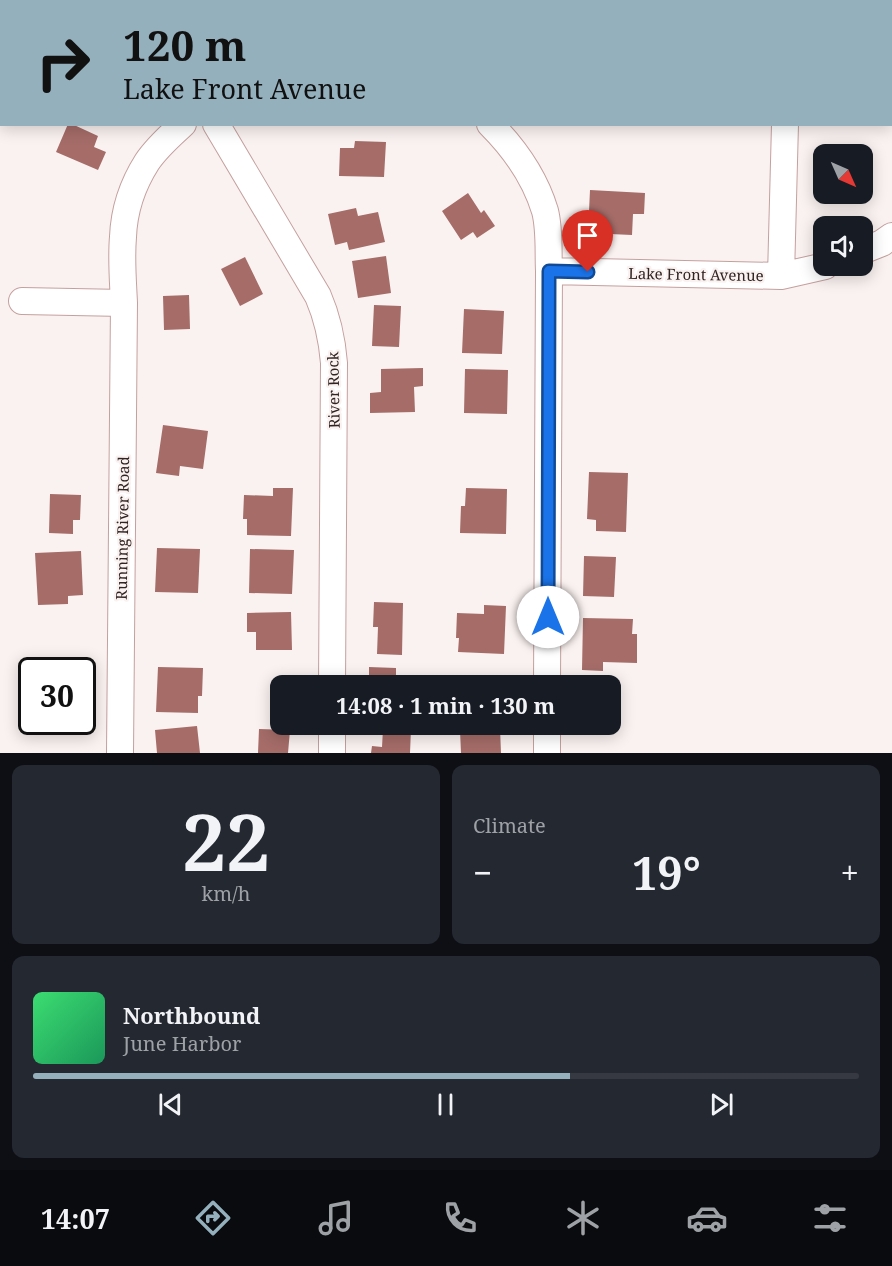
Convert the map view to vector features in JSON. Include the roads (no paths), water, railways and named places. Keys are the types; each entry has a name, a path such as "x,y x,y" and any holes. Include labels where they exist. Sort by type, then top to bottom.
{"street":[{"path":"22,301 124,303 123,237 126,211 148,161 164,141 181,126"},
{"name":"River Rock","path":"217,126 318,296 327,316 332,337 334,363 332,675"},
{"path":"492,126 521,160 533,183 545,211 548,236 547,675"},
{"path":"781,276 785,126"},
{"path":"873,247 892,236"},
{"name":"Lake Front Avenue","path":"549,271 781,276 813,269"},
{"name":"Running River Road","path":"120,753 124,303"},
{"path":"332,735 332,753"},
{"path":"547,735 547,753"}]}
